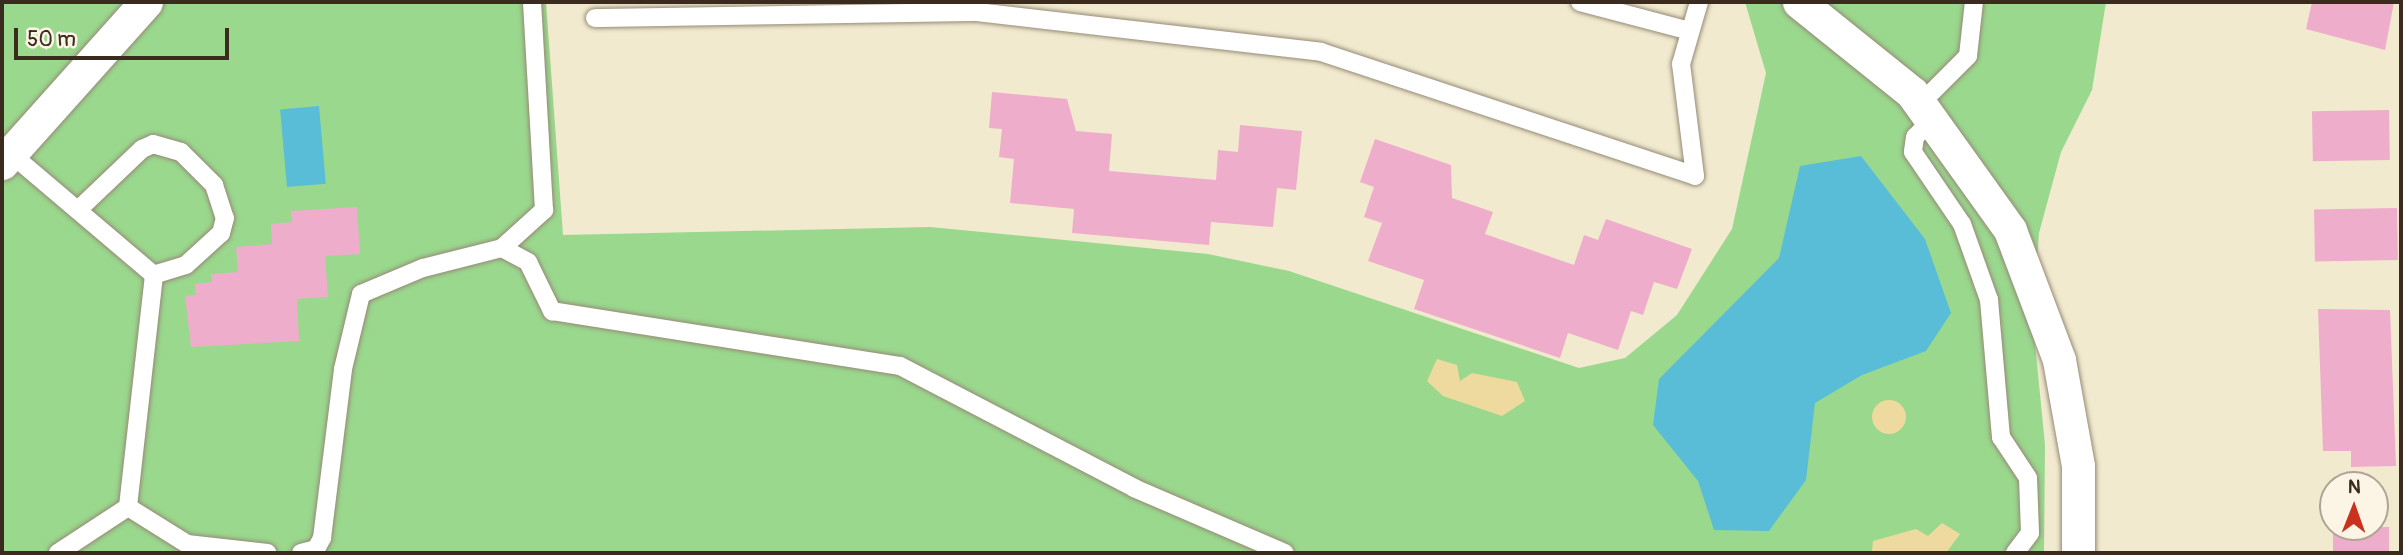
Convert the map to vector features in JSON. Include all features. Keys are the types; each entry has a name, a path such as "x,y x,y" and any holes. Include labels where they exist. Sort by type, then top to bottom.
{"street":[{"path":"6,158 146,2"},
{"path":"1799,2 1884,67 1926,112 2010,230 2049,324 2074,430 2078,553"}],"lane":[{"path":"311,552 343,369 361,294 424,268 502,248 544,209 532,2"},
{"path":"1580,2 1690,31"},
{"path":"595,18 971,7 1321,52 1695,176 1681,64 1699,2"},
{"path":"1974,2 1968,57 1926,112 1915,137 1913,152 1962,224 1989,300 2001,437 2028,478 2030,533 2015,553"},
{"path":"78,210 142,149 153,144 181,152 214,185 225,218 221,233 186,265 154,275"},
{"path":"6,158 78,210 154,275"},
{"path":"502,248 528,262 552,311 900,366 1134,488 1285,553"},
{"path":"68,550 128,506 154,275"},
{"path":"128,506 187,544 267,553"}],"green space":[{"path":"2,2 546,2 563,235 930,227 1208,254 1289,271 1579,368 1625,358 1677,315 1732,229 1766,73 1745,2 2106,2 2092,90 2061,152 2039,233 2033,323 2045,445 2044,553 2,553"}],"sand":[{"path":"1437,359 1457,365 1460,381 1472,373 1517,382 1525,401 1502,416 1443,396 1427,381"},
{"path":"1889,400 1901,405 1906,417 1901,429 1889,434 1877,429 1872,417 1877,405"},
{"path":"1942,523 1960,534 1946,553 1872,551 1873,541 1916,529 1928,536"}],"water":[{"path":"319,106 326,184 287,187 280,109"},
{"path":"1861,156 1925,239 1951,313 1926,351 1862,375 1815,403 1806,480 1769,531 1714,530 1698,481 1653,425 1659,379 1779,258 1800,166"}],"building":[{"path":"2312,2 2394,2 2385,50 2306,29"},
{"path":"992,92 1067,99 1076,131 1112,134 1109,171 1216,180 1218,150 1238,152 1240,125 1302,131 1296,190 1277,188 1273,227 1211,222 1209,245 1072,233 1074,209 1010,203 1014,159 999,157 1002,129 989,128"},
{"path":"2389,110 2390,160 2313,161 2312,111"},
{"path":"1375,139 1451,165 1452,198 1493,212 1485,234 1574,265 1584,235 1598,240 1606,219 1692,249 1677,289 1654,282 1643,315 1631,311 1618,350 1568,333 1560,358 1414,309 1424,280 1368,261 1382,223 1364,217 1374,187 1360,182"},
{"path":"357,207 360,254 325,256 328,297 297,299 299,341 191,347 185,296 196,295 195,284 212,282 211,274 238,272 236,247 272,244 271,224 292,222 291,211"},
{"path":"2397,208 2398,260 2315,261 2314,209"},
{"path":"2318,309 2390,310 2396,466 2351,467 2351,451 2323,451"},
{"path":"2333,541 2389,541 2389,551 2333,551"}]}
